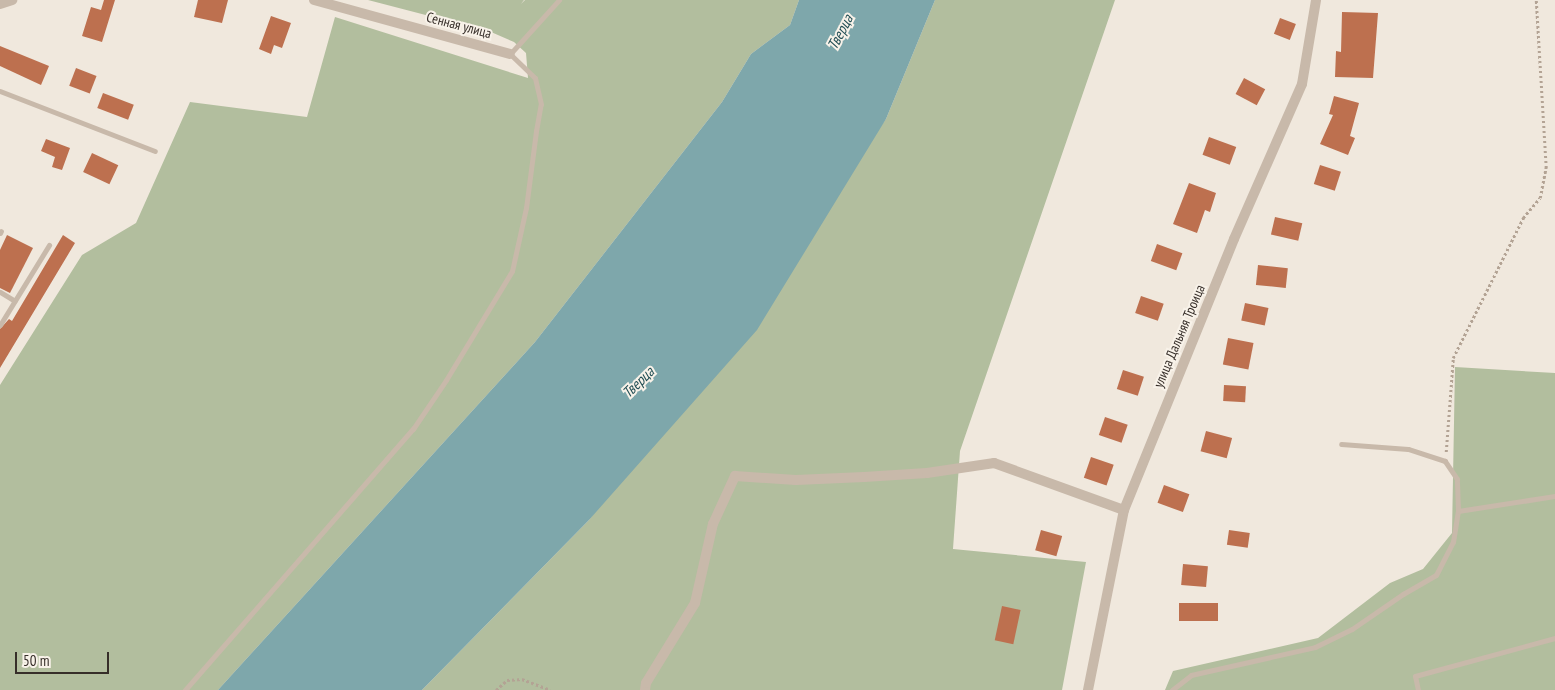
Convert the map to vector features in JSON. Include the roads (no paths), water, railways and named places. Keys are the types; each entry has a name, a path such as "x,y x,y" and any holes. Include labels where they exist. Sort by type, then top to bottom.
{"street":[{"path":"0,4 12,0"},
{"name":"Сенная улица","path":"314,0 510,54"},
{"name":"улица Дальняя Троица","path":"1088,690 1124,510 1231,248 1302,84 1316,0"},
{"path":"645,690 646,683 694,603 713,524 735,476 796,480 864,477 927,473 994,463 1124,510"}],"lane":[{"path":"185,690 413,429 446,380 512,271 526,208 541,104 535,78 510,54 559,0"},
{"path":"0,90 155,151"},
{"path":"0,325 49,245"},
{"path":"0,292 15,301"},
{"path":"1172,690 1191,675 1315,647 1352,629 1403,594 1436,575 1453,542 1458,511 1457,479 1445,461 1408,449 1340,444"},
{"path":"1458,511 1555,496"},
{"path":"1418,690 1414,676 1555,638"}],"water":[{"name":"Тверца","path":"799,0 935,0 886,119 757,330 589,520 422,690 218,690 535,342 722,102 751,54 790,25"}]}
